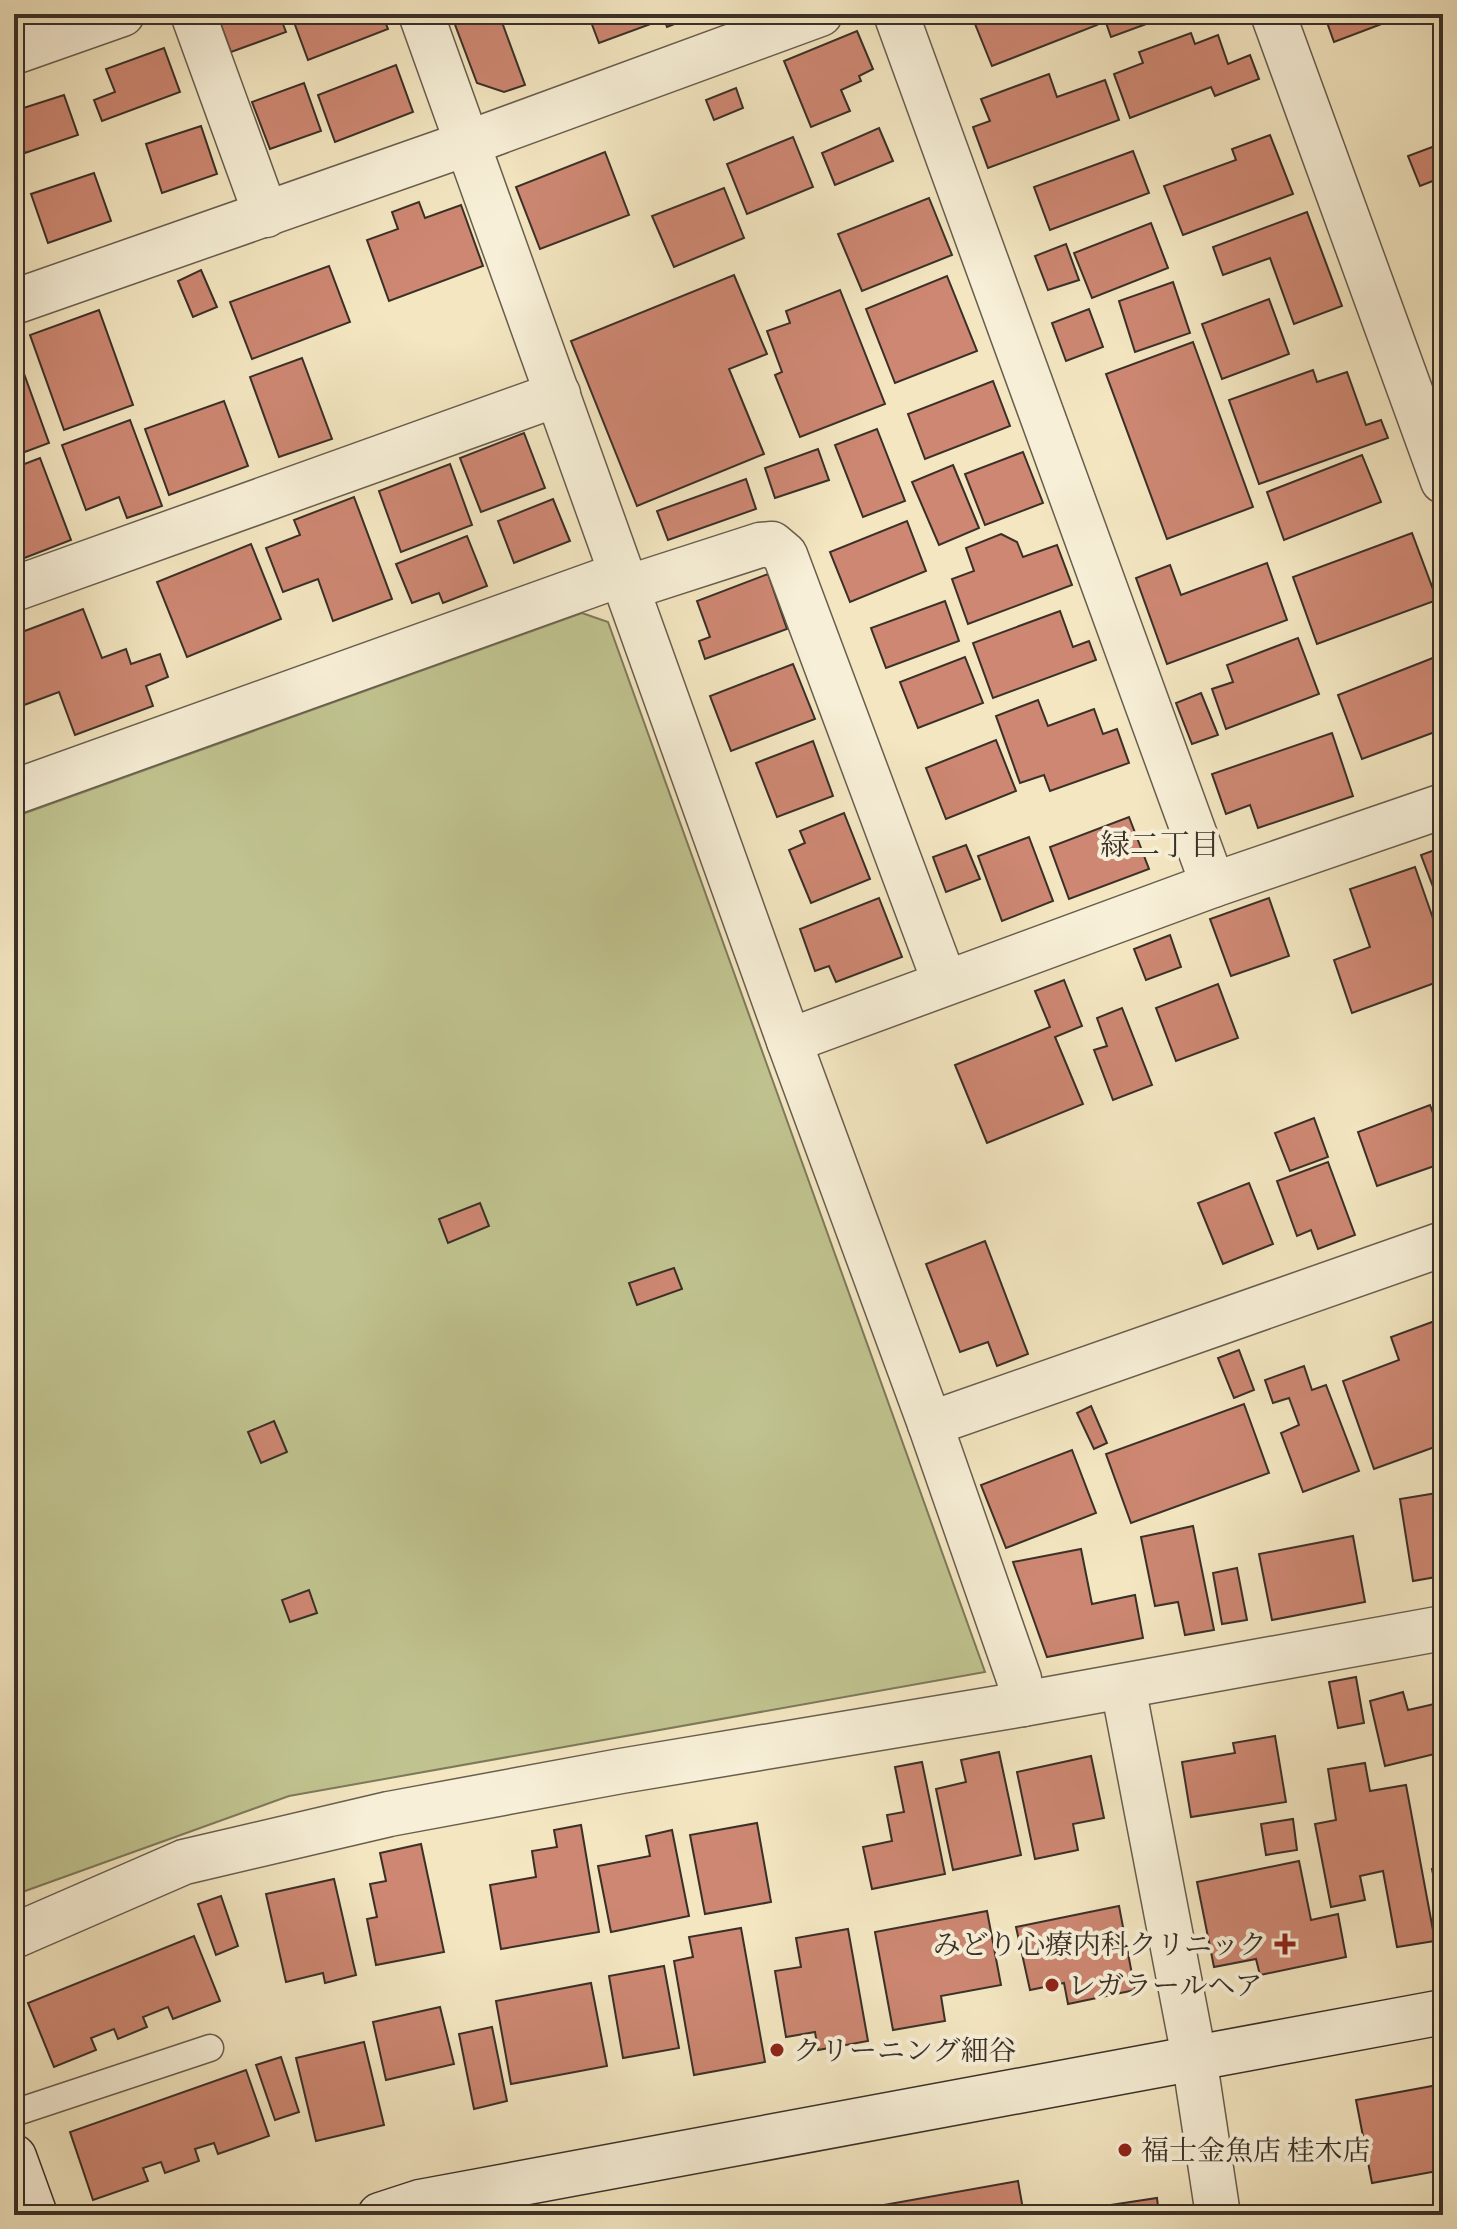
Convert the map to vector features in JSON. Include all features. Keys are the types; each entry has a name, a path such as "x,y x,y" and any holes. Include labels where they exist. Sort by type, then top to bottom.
{"street":[{"path":"14,52 122,14"},
{"path":"193,14 266,215"},
{"path":"421,14 789,1041 930,1424 1019,1679 1023,1704"},
{"path":"14,302 468,143 820,14"},
{"path":"896,14 1213,885"},
{"path":"1273,14 1443,481"},
{"path":"14,589 558,394"},
{"path":"14,792 625,581 772,544 785,555 945,983"},
{"path":"789,1041 1213,885 1443,806"},
{"path":"930,1424 1443,1244"},
{"path":"14,1936 184,1862 389,1814 621,1771 1123,1687 1443,1628"},
{"path":"1123,1687 1194,2057 1218,2215"},
{"path":"380,2215 436,2199 1443,2012"},
{"path":"14,2157 35,2215"}],"lane":[{"path":"14,2113 210,2048"}],"green space":[{"path":"582,613 608,622 985,1672 289,1796 14,1895 14,817"}],"building":[{"path":"217,14 279,14 286,32 231,52"},
{"path":"291,14 382,14 388,29 308,60"},
{"path":"451,14 499,14 525,85 504,92 477,83"},
{"path":"588,14 695,16 667,27 664,19 599,43"},
{"path":"971,14 1092,14 1097,25 992,66"},
{"path":"1103,14 1168,14 1168,16 1111,37"},
{"path":"1324,14 1408,14 1334,42"},
{"path":"1429,14 1443,14 1443,51"},
{"path":"857,31 873,69 859,76 861,81 841,90 850,111 811,127 784,61"},
{"path":"1191,33 1195,44 1218,35 1228,64 1250,55 1259,79 1215,96 1211,87 1130,118 1114,74 1143,63 1139,52"},
{"path":"164,48 180,92 102,121 94,100 115,92 106,69"},
{"path":"396,65 413,112 335,142 318,95"},
{"path":"1049,74 1057,97 1105,80 1119,120 988,168 973,127 990,121 981,99"},
{"path":"304,83 321,131 270,149 252,102"},
{"path":"736,88 743,108 714,120 706,100"},
{"path":"64,95 78,135 25,153 14,111"},
{"path":"201,126 217,174 162,193 146,144"},
{"path":"879,128 893,161 835,185 822,153"},
{"path":"1270,135 1293,194 1183,235 1164,186 1236,160 1232,149"},
{"path":"793,137 813,187 747,214 727,164"},
{"path":"1443,143 1443,177 1420,186 1408,156"},
{"path":"1133,151 1149,193 1050,230 1034,187"},
{"path":"605,152 629,215 540,249 516,187"},
{"path":"94,173 111,221 48,243 31,194"},
{"path":"724,188 744,238 674,267 652,216"},
{"path":"929,198 952,255 862,291 838,234"},
{"path":"419,202 425,218 461,205 483,266 389,301 367,240 398,229 392,212"},
{"path":"1307,212 1342,306 1294,324 1270,258 1223,275 1213,247"},
{"path":"1151,223 1168,268 1092,298 1074,253"},
{"path":"1066,244 1079,280 1048,290 1035,256"},
{"path":"329,266 350,322 252,359 230,302"},
{"path":"201,270 217,307 193,317 178,281"},
{"path":"734,275 767,354 729,369 764,454 637,506 571,341"},
{"path":"947,276 977,351 895,383 866,309"},
{"path":"1173,282 1190,333 1135,352 1119,301"},
{"path":"840,290 885,404 800,437 775,375 782,372 767,331 790,323 786,311"},
{"path":"1269,299 1289,354 1222,379 1202,324"},
{"path":"1089,309 1103,347 1066,361 1052,323"},
{"path":"99,310 133,405 64,430 30,335"},
{"path":"1193,342 1253,507 1167,539 1106,374"},
{"path":"14,346 49,443 14,456"},
{"path":"302,358 332,439 279,457 250,377"},
{"path":"1313,370 1317,382 1347,372 1366,425 1381,420 1388,438 1259,484 1229,400"},
{"path":"993,381 1010,426 925,459 908,414"},
{"path":"224,401 248,466 169,495 145,429"},
{"path":"130,420 162,506 127,518 119,497 86,510 62,445"},
{"path":"877,429 905,501 863,517 835,445"},
{"path":"524,433 545,488 481,512 460,458"},
{"path":"818,449 829,480 775,498 765,468"},
{"path":"1023,452 1043,503 985,525 965,474"},
{"path":"1362,455 1381,502 1284,540 1267,492"},
{"path":"40,458 71,540 14,562 14,468"},
{"path":"450,464 472,525 401,552 379,491"},
{"path":"953,465 979,528 939,545 912,482"},
{"path":"746,479 756,509 668,540 657,511"},
{"path":"354,497 392,599 333,621 318,579 283,592 266,548 300,535 294,520"},
{"path":"553,499 570,541 514,563 498,521"},
{"path":"907,521 926,571 850,602 830,552"},
{"path":"1412,533 1437,600 1317,644 1293,577"},
{"path":"1001,534 1017,542 1023,557 1057,545 1072,585 968,624 952,579 974,571 966,548"},
{"path":"467,536 487,586 443,603 439,593 412,603 396,564"},
{"path":"251,544 281,619 187,657 157,582"},
{"path":"1267,563 1287,620 1167,664 1136,578 1170,565 1181,595"},
{"path":"768,574 787,629 705,659 699,641 710,637 697,601"},
{"path":"945,601 959,641 886,668 871,628"},
{"path":"83,609 102,658 126,649 131,664 160,654 168,677 146,686 153,706 75,735 59,692 16,708 14,635"},
{"path":"1060,611 1073,647 1089,641 1096,660 993,698 973,643"},
{"path":"1298,638 1319,694 1226,729 1212,689 1233,682 1227,665"},
{"path":"1443,654 1443,729 1362,759 1338,695"},
{"path":"965,657 983,703 918,728 900,682"},
{"path":"793,664 815,719 731,751 710,696"},
{"path":"1201,693 1218,735 1192,744 1176,703"},
{"path":"1038,700 1048,726 1094,709 1103,734 1117,729 1129,763 1050,791 1044,775 1020,783 996,716"},
{"path":"1332,733 1353,796 1258,828 1250,805 1226,814 1212,774"},
{"path":"996,740 1016,791 946,819 926,768"},
{"path":"813,741 833,796 777,817 756,763"},
{"path":"844,813 870,879 811,903 789,850 805,843 800,831"},
{"path":"1129,817 1149,869 1069,899 1050,847"},
{"path":"1029,837 1053,901 1002,921 978,856"},
{"path":"966,845 980,879 946,892 933,857"},
{"path":"1443,847 1443,898 1438,900 1421,855"},
{"path":"1415,867 1443,947 1443,980 1352,1013 1334,960 1370,947 1350,889"},
{"path":"879,898 902,957 836,982 829,966 815,971 800,929"},
{"path":"1269,898 1289,956 1231,976 1210,919"},
{"path":"1170,935 1181,967 1146,980 1134,949"},
{"path":"1064,980 1082,1026 1055,1037 1083,1104 987,1143 955,1065 1050,1027 1035,991"},
{"path":"1218,984 1238,1038 1176,1061 1156,1008"},
{"path":"1122,1008 1152,1085 1113,1100 1094,1050 1107,1046 1097,1018"},
{"path":"1430,1105 1443,1140 1443,1163 1377,1186 1358,1132"},
{"path":"1314,1118 1328,1157 1290,1171 1275,1133"},
{"path":"1328,1162 1355,1235 1318,1249 1311,1230 1297,1236 1277,1181"},
{"path":"1249,1183 1273,1244 1223,1264 1198,1203"},
{"path":"480,1203 489,1226 448,1243 439,1219"},
{"path":"985,1241 1028,1354 997,1366 988,1342 960,1352 926,1264"},
{"path":"674,1268 682,1289 637,1305 629,1283"},
{"path":"1443,1318 1443,1444 1374,1469 1343,1381 1399,1360 1391,1337"},
{"path":"1239,1350 1254,1390 1234,1398 1218,1358"},
{"path":"1304,1366 1312,1390 1326,1385 1359,1471 1303,1492 1281,1433 1299,1425 1289,1398 1273,1403 1265,1380"},
{"path":"1244,1404 1269,1473 1131,1523 1106,1454"},
{"path":"1091,1406 1107,1443 1094,1449 1077,1413"},
{"path":"274,1421 287,1452 261,1463 248,1432"},
{"path":"1072,1450 1096,1513 1006,1548 981,1485"},
{"path":"1443,1492 1443,1585 1442,1576 1413,1581 1400,1499"},
{"path":"1193,1526 1214,1630 1185,1635 1178,1602 1155,1606 1141,1537"},
{"path":"1353,1536 1365,1602 1272,1620 1259,1554"},
{"path":"1081,1549 1092,1604 1135,1595 1143,1638 1047,1657 1013,1562"},
{"path":"1237,1568 1247,1620 1222,1624 1213,1573"},
{"path":"309,1590 317,1613 290,1622 282,1600"},
{"path":"1356,1677 1364,1723 1338,1728 1329,1682"},
{"path":"1403,1692 1408,1710 1443,1702 1443,1752 1385,1766 1370,1701"},
{"path":"1275,1736 1286,1802 1191,1817 1182,1762 1235,1753 1233,1743"},
{"path":"999,1752 1021,1855 953,1870 936,1789 966,1782 961,1760"},
{"path":"1091,1756 1104,1818 1073,1824 1078,1850 1035,1859 1017,1772"},
{"path":"922,1762 945,1874 872,1889 863,1847 892,1841 887,1815 904,1812 895,1767"},
{"path":"1365,1763 1370,1791 1406,1785 1435,1941 1397,1947 1383,1871 1360,1876 1365,1900 1331,1907 1315,1824 1336,1820 1328,1769"},
{"path":"1293,1819 1297,1850 1266,1855 1261,1824"},
{"path":"757,1823 771,1902 705,1914 690,1835"},
{"path":"581,1825 599,1932 501,1949 490,1885 536,1877 532,1851 557,1847 554,1830"},
{"path":"672,1830 689,1916 611,1932 598,1866 650,1856 646,1836"},
{"path":"421,1844 444,1952 376,1965 367,1919 377,1917 370,1884 386,1881 380,1853"},
{"path":"1299,1861 1311,1920 1338,1914 1346,1957 1260,1975 1256,1959 1214,1967 1197,1882"},
{"path":"1443,1867 1443,1922 1432,1869"},
{"path":"334,1879 356,1975 325,1983 323,1973 286,1982 266,1894"},
{"path":"221,1896 238,1946 216,1955 198,1904"},
{"path":"1119,1906 1135,1990 1068,2004 1064,1983 1030,1990 1016,1927"},
{"path":"987,1911 1001,1985 941,1996 945,2021 893,2030 875,1932"},
{"path":"741,1928 765,2062 694,2075 674,1961 693,1957 689,1937"},
{"path":"848,1929 868,2041 818,2050 815,2032 786,2037 775,1971 801,1967 796,1938"},
{"path":"194,1936 220,2001 173,2019 168,2007 143,2017 147,2027 118,2039 114,2029 91,2038 96,2050 54,2067 28,2003"},
{"path":"664,1966 679,2048 623,2058 609,1976"},
{"path":"591,1983 607,2066 511,2084 496,2001"},
{"path":"440,2007 454,2064 386,2080 373,2022"},
{"path":"492,2027 507,2101 474,2109 459,2034"},
{"path":"364,2042 384,2125 316,2141 296,2058"},
{"path":"281,2057 299,2112 275,2120 256,2065"},
{"path":"246,2070 269,2136 218,2154 214,2143 195,2149 199,2161 165,2173 161,2162 143,2168 148,2181 93,2200 70,2132"},
{"path":"1443,2084 1443,2170 1372,2183 1356,2100"},
{"path":"1018,2181 1024,2215 828,2215"},
{"path":"1157,2198 1159,2215 1064,2215 1064,2212"}],"place":[{"name":"みどり心療内科クリニック","path":"1285,1944"},
{"name":"レガラールヘア","path":"1052,1985"},
{"name":"クリーニング細谷","path":"777,2050"},
{"name":"福士金魚店 桂木店","path":"1125,2150"}],"district":[{"name":"緑二丁目","path":"1160,845"}]}
